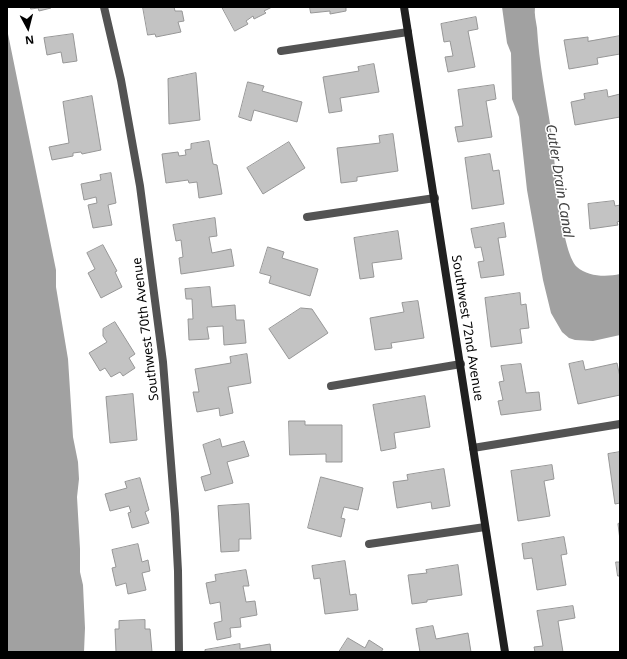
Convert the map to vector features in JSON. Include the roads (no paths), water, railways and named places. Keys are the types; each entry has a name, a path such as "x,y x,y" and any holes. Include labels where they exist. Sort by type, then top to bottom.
{"street":[{"name":"Southwest 70th Avenue","path":"104,7 121,80 140,186 163,369 175,514 179,652"},
{"name":"Southwest 72nd Avenue","path":"404,7 505,652"},
{"path":"281,51 408,32"},
{"path":"307,217 435,198"},
{"path":"331,386 461,364"},
{"path":"473,448 620,424"},
{"path":"369,544 485,528"}],"water label":[{"name":"Cutler Drain Canal","path":"559,181"}]}
